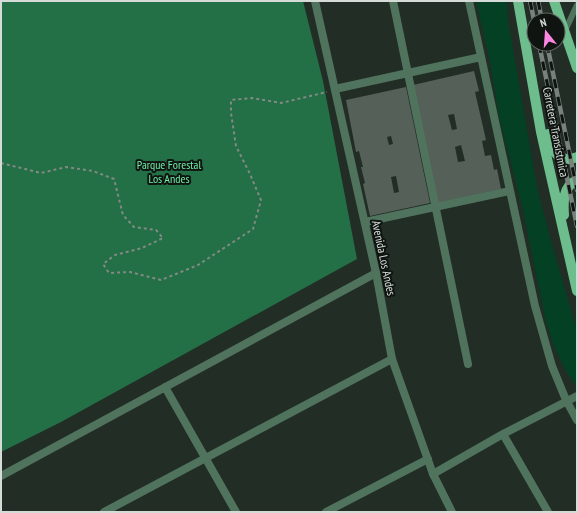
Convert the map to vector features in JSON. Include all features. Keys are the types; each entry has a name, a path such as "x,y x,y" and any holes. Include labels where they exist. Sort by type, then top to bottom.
{"main road":[{"name":"Carretera Transístmica","path":"518,1 526,45"},
{"path":"554,1 557,12"},
{"path":"566,36 573,47 577,68"},
{"name":"Carretera Transístmica","path":"527,52 541,132 577,292"},
{"path":"527,52 552,147 557,155 564,159 572,159 577,157"},
{"path":"577,180 567,188 563,200 577,286"}],"street":[{"name":"Avenida Los Andes","path":"315,1 376,273 392,359 433,474 451,512"},
{"path":"393,1 468,364"},
{"path":"469,1 535,306 552,366 566,400 577,420"},
{"path":"335,89 481,57"},
{"path":"365,222 510,191"},
{"path":"1,476 376,273"},
{"path":"104,512 392,359"},
{"path":"165,387 236,512"},
{"path":"433,474 503,434 566,400 577,396"},
{"path":"503,434 548,512"},
{"path":"326,512 428,459"}],"lane":[{"path":"566,29 577,5"}],"path":[{"path":"1,163 41,173 66,167 93,171 114,179 123,215 134,227 156,230 163,238 142,248 115,255 103,264 109,273 130,272 161,280 198,265 253,229 261,200 236,146 231,113 231,100 252,98 281,104 335,89"}],"green space":[{"name":"Parque Forestal Los Andes","path":"1,1 303,1 323,81 357,259 61,422 1,452"},
{"path":"476,1 507,1 508,20 537,187 577,330 577,383 575,384 567,373 554,347 546,322 523,211 499,116 490,62"}],"building":[{"path":"474,71 479,91 475,92 486,140 482,141 485,156 491,155 494,170 497,169 501,189 437,203 413,85","holes":["454,114 457,129 452,130 448,115","461,145 465,161 458,162 455,147"]},
{"path":"406,87 430,203 370,216 363,184 365,183 361,167 363,167 359,151 356,152 346,100","holes":["391,136 393,144 389,145 387,137","396,176 399,192 394,193 391,177"]}],"railway":[{"path":"530,1 532,12"},
{"path":"538,1 540,12"},
{"path":"541,52 577,226"},
{"path":"549,52 577,190"}]}
